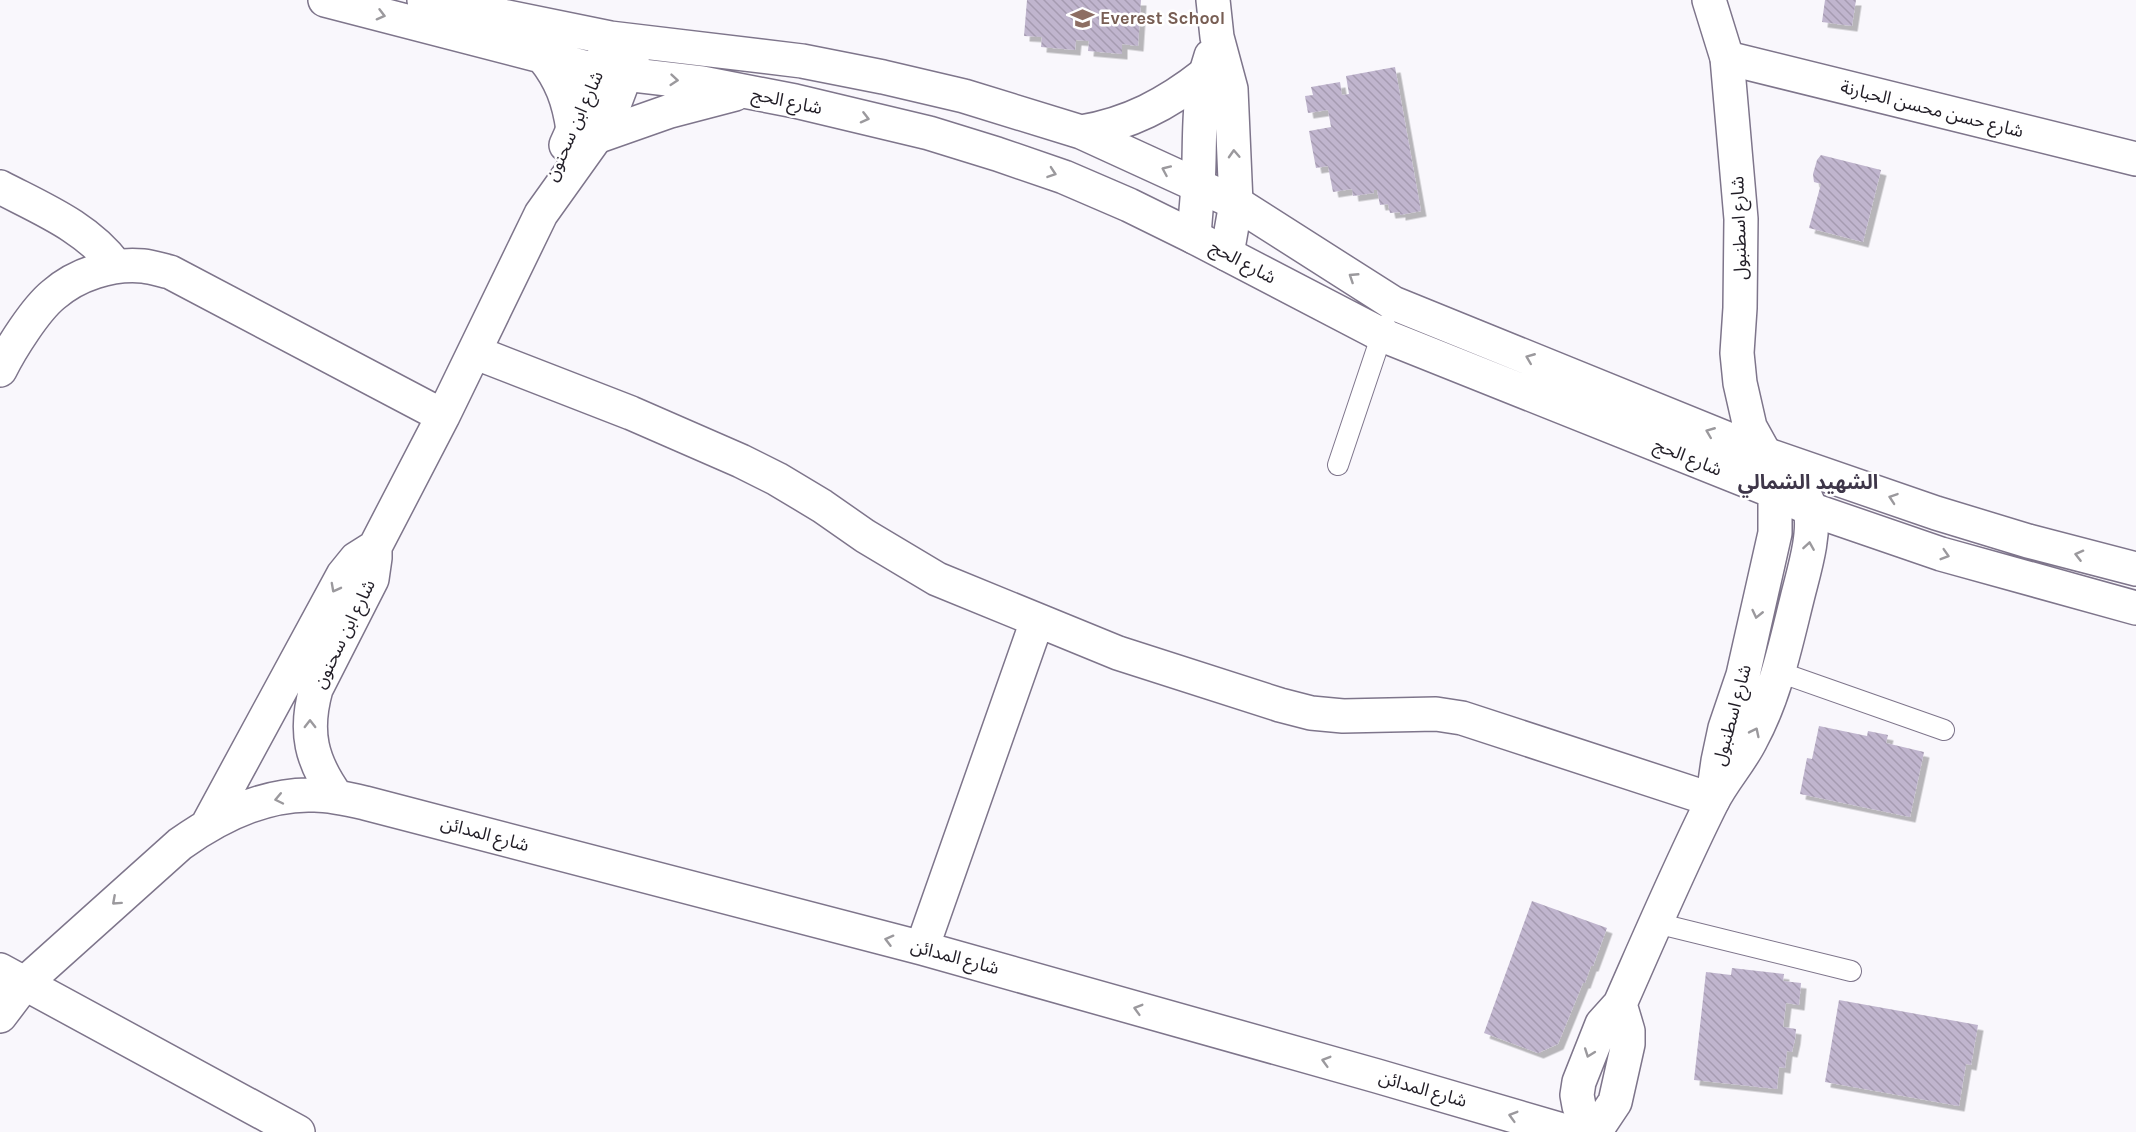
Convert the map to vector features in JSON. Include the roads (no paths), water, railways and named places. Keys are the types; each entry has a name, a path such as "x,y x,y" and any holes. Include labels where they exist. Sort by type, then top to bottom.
{"street":[{"name":"شارع الحج","path":"325,0 612,73 702,83 806,104 929,133 997,154 1064,177 1129,205 1382,335 1775,492 1810,509 1941,554 2136,608"},
{"name":"شارع الحج","path":"424,0 624,40 802,61 872,75 964,96 1081,132 1236,202 1393,303 1765,454 2028,542 2136,569"},
{"path":"1213,0 1217,37 1231,89 1236,202 1227,254"},
{"name":"شارع اسطنبول","path":"1709,0 1727,58 1742,219 1737,353 1740,383 1750,427 1765,454 1775,492 1775,533 1743,675 1720,750 1713,800"},
{"path":"1194,237 1198,185 1199,104 1204,74 1217,37"},
{"name":"شارع ابن سحنون","path":"337,797 325,782 311,746 311,708 316,689 372,579 375,568 375,547 443,416 541,214 584,134 612,73 624,40"},
{"path":"543,57 556,72 570,110 584,134 746,92"},
{"name":"شارع حسن محسن الحبارنة","path":"1727,58 2136,159"},
{"path":"1081,132 1103,128 1147,113 1167,102 1204,74"},
{"path":"0,187 86,234 100,246 116,266"},
{"path":"0,370 30,322 52,295 82,276 116,266 143,266 170,272 443,416"},
{"path":"474,352 631,413 741,461 786,484 882,548 937,579 1118,653 1311,713 1377,717 1410,713 1462,718 1713,800"},
{"name":"شارع اسطنبول","path":"1588,1132 1577,1095 1579,1082 1599,1030 1610,1013 1620,1004 1713,800 1750,742 1766,709 1779,672 1806,565 1810,536 1810,509 1799,488 1765,454"},
{"name":"شارع ابن سحنون","path":"208,824 343,575 356,559 375,547"},
{"path":"922,948 1037,621"},
{"name":"شارع ابن سحنون","path":"0,1016 13,976 180,843 208,824 253,805 283,798 312,794 337,797"},
{"name":"شارع المدائن","path":"337,797 387,808 922,948 1569,1132"},
{"path":"13,976 298,1132"},
{"path":"1595,1132 1615,1102 1628,1044 1628,1030 1620,1004"}],"lane":[{"path":"1338,465 1393,303"},
{"path":"1779,672 1944,730"},
{"path":"1656,923 1851,971"}],"place":[{"name":"Everest School","path":"1082,18"}],"district":[{"name":"الشهيد الشمالي","path":"1808,482"}]}
